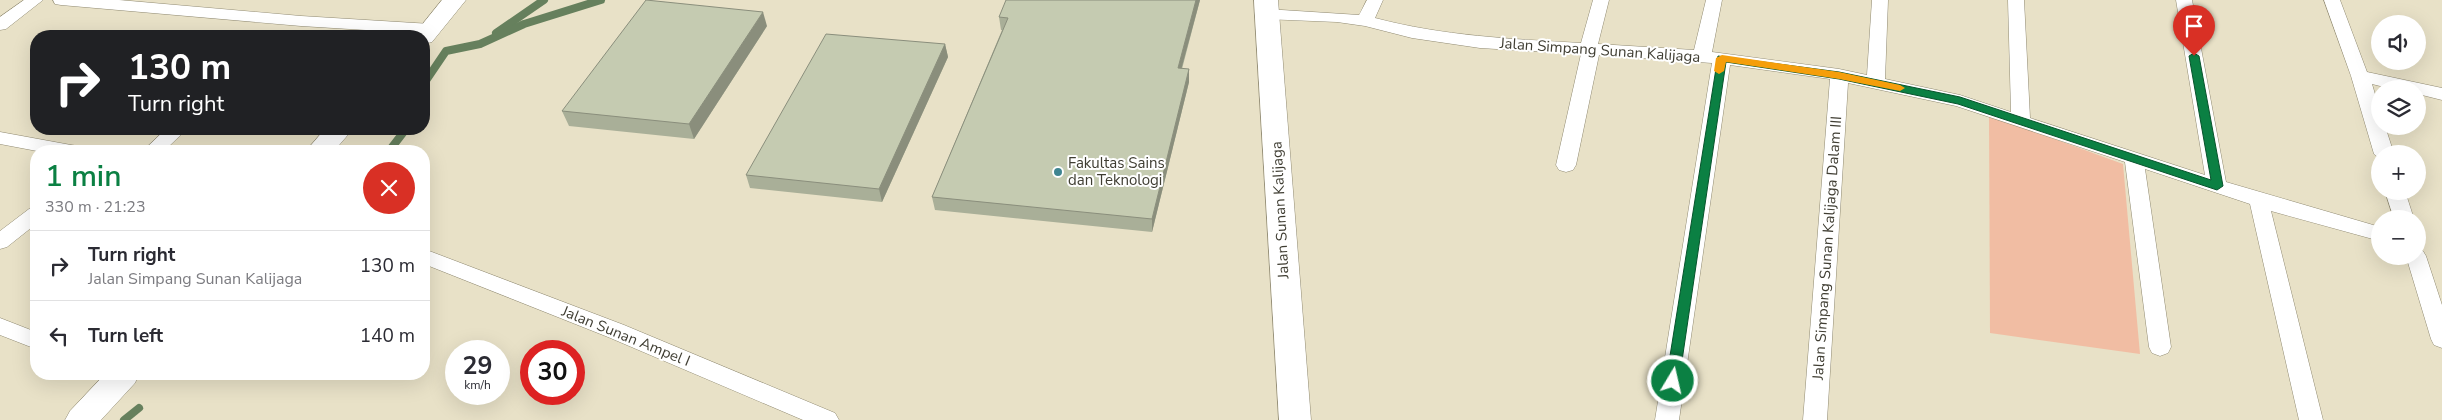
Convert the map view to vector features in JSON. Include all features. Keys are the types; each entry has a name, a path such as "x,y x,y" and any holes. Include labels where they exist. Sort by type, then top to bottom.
{"main road":[{"path":"430,30 454,0"},
{"name":"Jalan Sunan Kalijaga","path":"1266,7 1295,420"},
{"path":"325,145 334,135"},
{"path":"80,420 117,380"}],"street":[{"path":"0,25 35,0"},
{"path":"61,0 396,30"},
{"path":"1366,19 1375,0"},
{"path":"1566,165 1601,0"},
{"path":"1667,420 1714,0"},
{"path":"1876,83 1880,0"},
{"path":"2016,0 2021,120"},
{"path":"2184,0 2216,178"},
{"path":"2332,0 2360,76 2381,145"},
{"name":"Jalan Simpang Sunan Kalijaga","path":"1266,7 1366,19 1412,33 1480,43 1590,50 1709,53 1876,83 1960,101 2021,120 2134,160 2216,178 2259,200 2371,231"},
{"path":"291,30 301,21"},
{"name":"Jalan Simpang Sunan Kalijaga Dalam III","path":"1815,420 1839,76"},
{"path":"2360,76 2442,94"},
{"path":"159,145 171,135"},
{"path":"0,138 38,145"},
{"path":"2134,160 2160,347"},
{"path":"2259,200 2311,420"},
{"path":"0,242 30,219"},
{"name":"Jalan Sunan Ampel I","path":"430,258 616,331 827,420"},
{"path":"2419,265 2442,339"},
{"path":"0,326 30,338"}],"shaded area":[{"path":"1989,115 2123,164 2140,354 1990,333"}],"building":[{"path":"646,0 763,12 689,124 562,111"},
{"name":"Fakultas Sains dan Teknologi","path":"1006,0 1196,0 1178,68 1189,69 1152,219 932,197 1008,18 999,17"},
{"path":"826,34 945,44 879,189 746,175"}],"waterway":[{"path":"496,33 544,0"},
{"path":"430,75 446,51 480,44 524,24 601,0"},
{"path":"394,145 401,135"},
{"path":"124,420 139,408"}],"slow traffic":[{"path":"1719,71 1722,58 1839,76 1900,88"}],"place":[{"name":"Fakultas Sains dan Teknologi","path":"1058,172"}],"route":[{"path":"1673,381 1722,58 1839,76 1960,101 2217,186 2194,56"}]}
